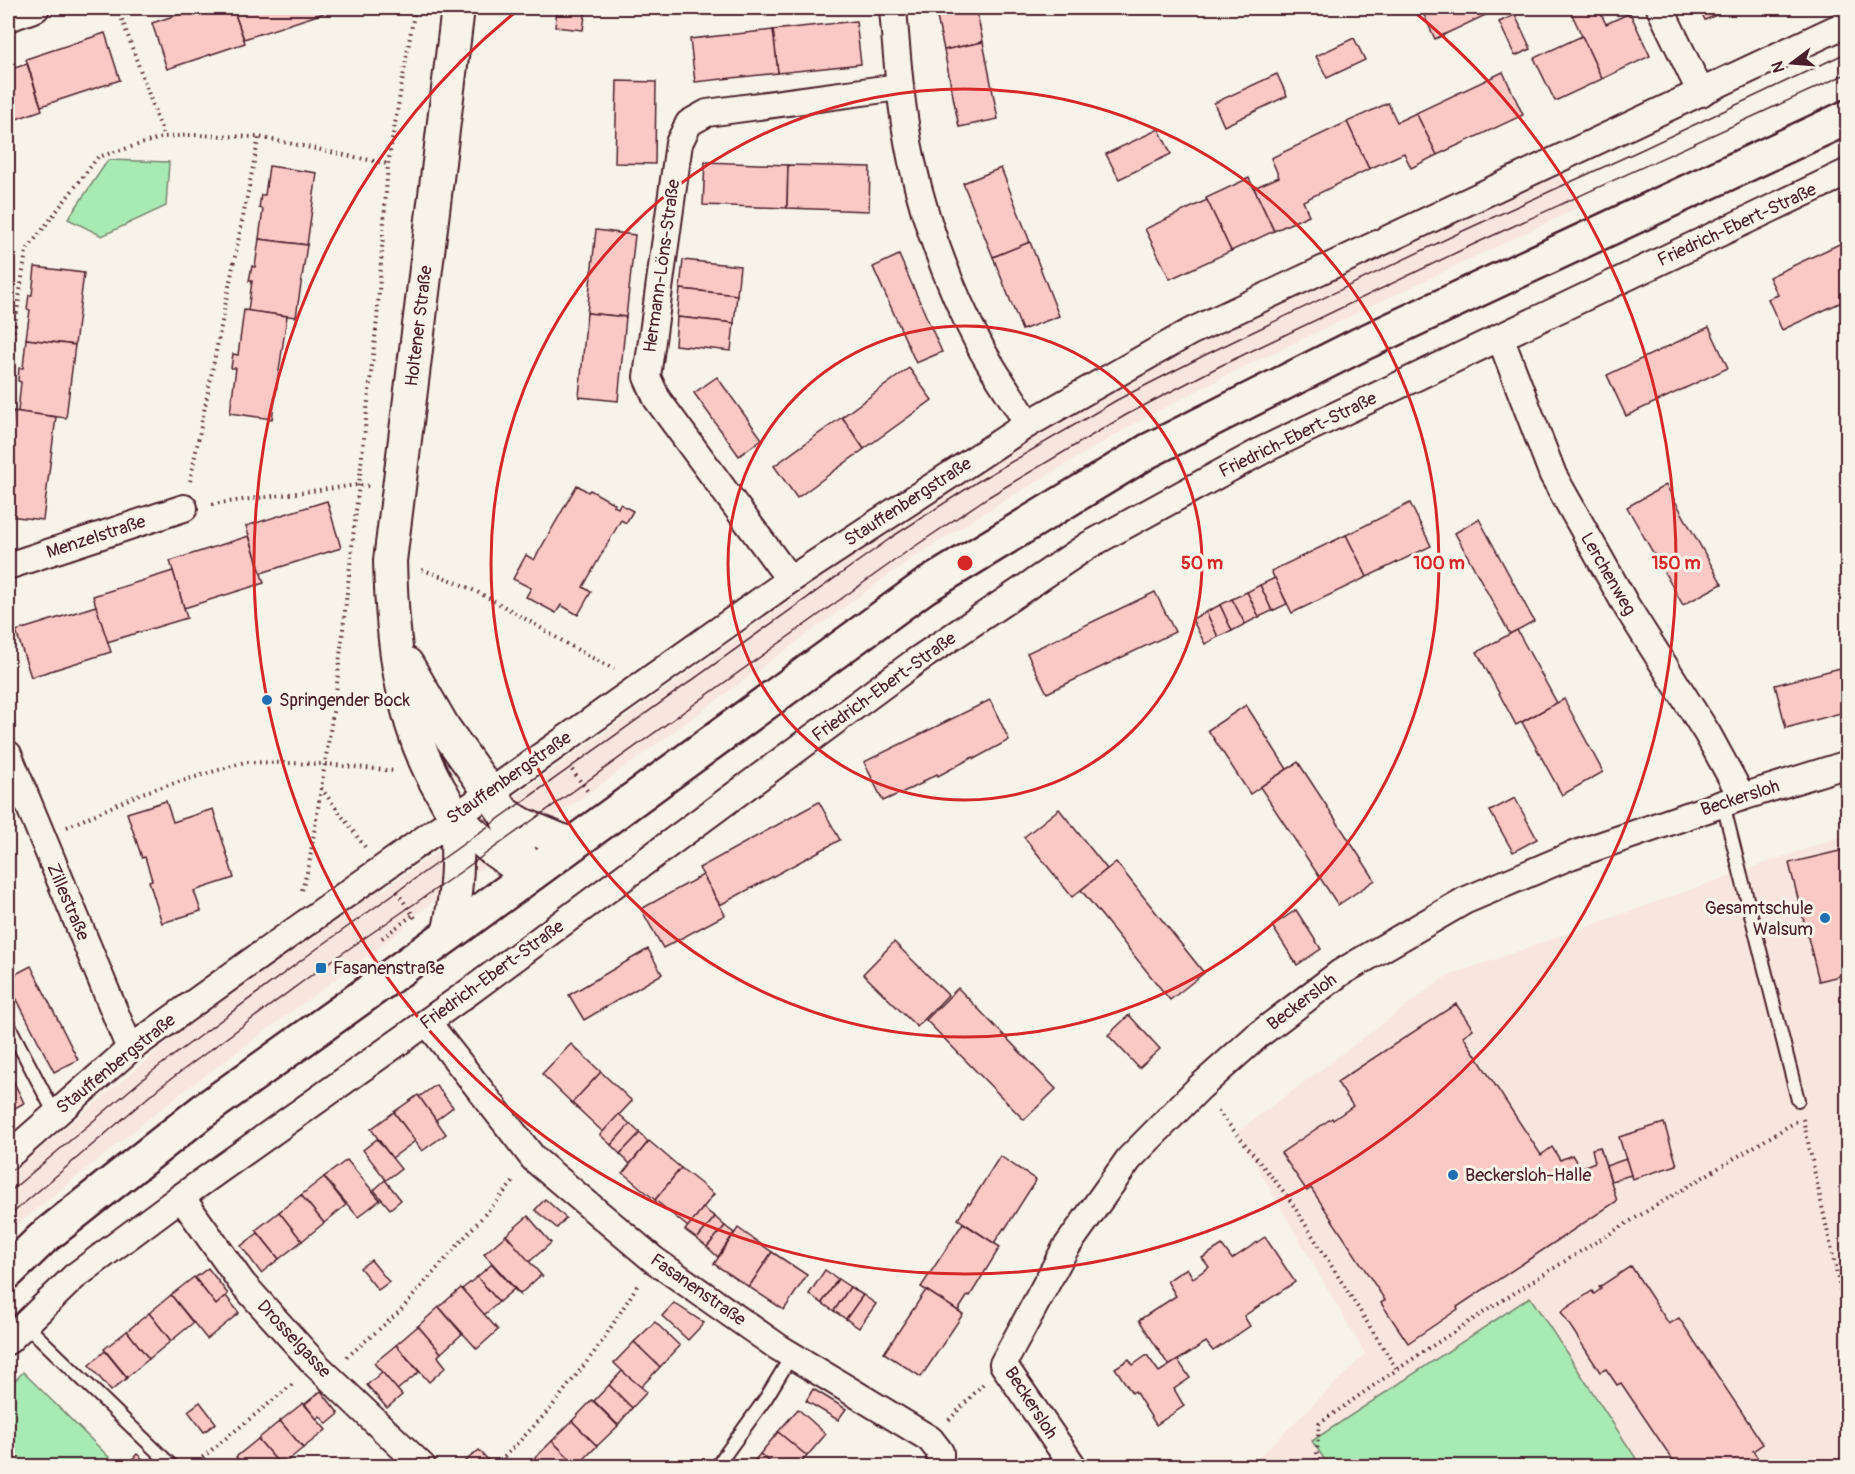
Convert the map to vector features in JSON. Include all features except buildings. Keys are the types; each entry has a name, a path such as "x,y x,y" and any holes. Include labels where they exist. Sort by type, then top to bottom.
{"main road":[{"path":"8,1272 44,1237 203,1110 924,587 1148,451 1359,345 1848,117"}],"street":[{"path":"8,18 36,8"},
{"name":"Holtener Straße","path":"458,8 390,561 391,601 402,689 412,728 428,768 455,816 492,849 528,874"},
{"path":"893,8 899,87 912,163 933,236 982,350 1028,424"},
{"path":"1660,8 1701,93"},
{"name":"Stauffenbergstraße","path":"8,1156 130,1049 291,933 455,816 497,803 642,683 790,580 1028,424 1190,332 1848,23"},
{"name":"Hermann-Löns-Straße","path":"790,580 657,399 647,377 679,143 689,123 707,113 899,87"},
{"name":"Friedrich-Ebert-Straße","path":"16,1333 74,1277 181,1197 642,866 916,661 1089,545 1265,449 1848,172"},
{"name":"Lerchenweg","path":"1500,338 1553,475 1627,607 1707,733 1733,800"},
{"name":"Menzelstraße","path":"8,566 184,508"},
{"name":"Holtener Straße","path":"397,645 444,728 497,803 528,874"},
{"name":"Zillestraße","path":"8,754 16,802 42,838 130,1049"},
{"name":"Beckersloh","path":"1073,1467 1003,1364 1065,1249 1084,1222 1129,1159 1199,1088 1257,1036 1340,973 1464,901 1570,856 1733,800 1848,764"},
{"name":"Holtener Straße","path":"497,803 524,825 570,844"},
{"name":"Holtener Straße","path":"448,934 459,873 459,847 455,816"},
{"name":"Fasanenstraße","path":"427,1022 534,1159 654,1260 792,1355 930,1439"},
{"name":"Drosselgasse","path":"181,1197 242,1283 321,1370 422,1467"},
{"path":"930,1439 940,1452 940,1467"}],"lane":[{"path":"1733,800 1798,1101"},
{"path":"8,1024 55,1114"},
{"path":"16,1333 172,1467"},
{"path":"717,1467 766,1398 792,1355"}],"path":[{"path":"118,8 164,137"},
{"path":"291,933 309,865 336,693 377,319 388,164 415,8"},
{"path":"8,373 26,251 98,157 164,137 192,135 259,137 388,164"},
{"path":"259,137 184,508 357,486 399,487"},
{"path":"390,561 448,578 507,608 582,654 642,683"},
{"path":"42,838 142,793 245,762 325,764 400,771"},
{"path":"321,787 368,852"},
{"path":"382,938 413,915"},
{"path":"1199,1088 1288,1197 1396,1368"},
{"path":"1798,1101 1848,1324"},
{"path":"1316,1467 1319,1424 1396,1368 1624,1224 1803,1118"},
{"path":"191,1467 399,1312 534,1159"},
{"path":"496,1467 550,1408 599,1346 654,1260"},
{"path":"930,1439 1003,1364"},
{"path":"8,1435 22,1467"},
{"path":"8,1467 12,1447"}],"shaded area":[{"path":"1566,172 1580,207 1227,375 1132,425 908,561 603,783 402,924 405,928 176,1097 8,1232 8,1175 141,1065 210,1003 375,883 382,891 852,556 970,475 1110,392 1211,339"},
{"path":"1847,834 1847,1466 1250,1466 1365,1354 1237,1132 1445,977"}],"green space":[{"path":"108,160 169,162 166,206 102,236 68,219"},
{"path":"1530,1297 1641,1466 1329,1466 1312,1441"},
{"path":"23,1372 118,1466 8,1466 8,1388"}],"tram line":[{"path":"8,1193 150,1073 311,953 895,535 977,482 1117,400 1211,352 1465,230 1848,52"},
{"path":"8,1217 160,1087 321,968 459,873 905,553 985,499 1126,415 1220,366 1470,246 1848,73"}],"place":[{"name":"Springender Bock","path":"267,700"},
{"name":"Gesamtschule Walsum","path":"1825,918"},
{"name":"Fasanenstraße","path":"321,968"},
{"name":"Beckersloh-Halle","path":"1453,1175"}]}
